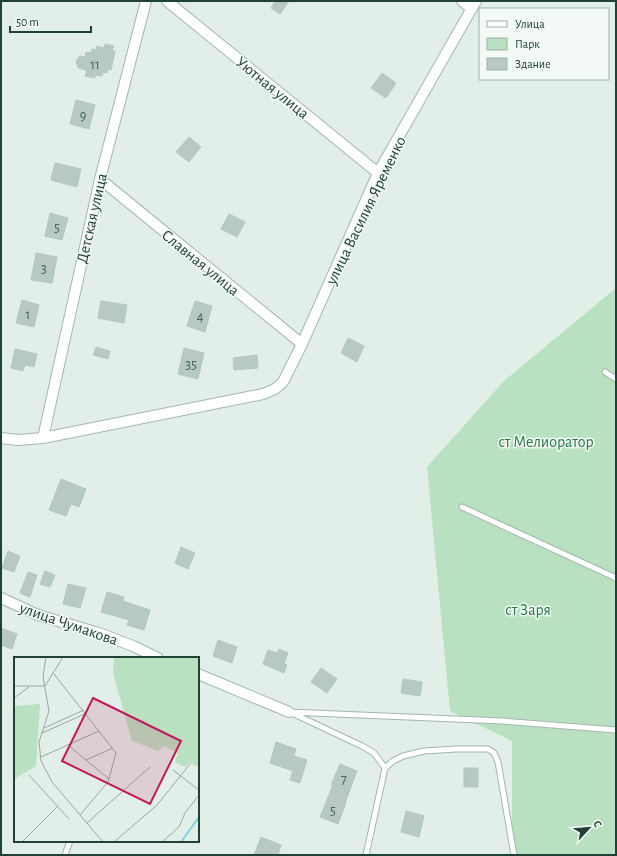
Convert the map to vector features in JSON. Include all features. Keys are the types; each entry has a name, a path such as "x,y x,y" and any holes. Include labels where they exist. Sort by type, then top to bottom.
{"street":[{"name":"Детская улица","path":"43,438 100,179 146,1"},
{"name":"Уютная улица","path":"167,1 378,173"},
{"path":"462,1 474,5"},
{"name":"улица Василия Яременко","path":"1,438 18,440 43,438 263,394 274,389 283,382 302,344 378,173 474,5"},
{"name":"Славная улица","path":"100,179 302,344"},
{"name":"улица Чумакова","path":"1,598 38,615 99,633 134,646 156,657"},
{"path":"199,674 289,712"}],"lane":[{"path":"605,372 616,379"},
{"path":"462,507 616,578"},
{"path":"289,712 502,721 616,730"},
{"path":"289,712 362,746 374,753 385,768"},
{"path":"366,855 385,768 393,761 403,756 424,751 456,749 488,749 494,753 498,762 514,855"},
{"path":"65,855 70,842"}],"green space":[{"name":"ст Заря","path":"616,288 616,855 512,855 512,741 450,711 427,467 504,381"}],"building":[{"path":"275,1 289,1 280,14 271,8"},
{"path":"105,44 114,46 112,50 115,51 111,70 108,69 107,73 103,72 102,76 95,75 95,78 85,76 87,70 78,68 76,61 80,56 85,57 86,52 91,53 92,49 96,50 97,46 104,48"},
{"path":"382,73 396,83 386,98 371,88"},
{"path":"76,100 95,105 89,129 70,124"},
{"path":"189,137 201,147 189,162 176,152"},
{"path":"55,163 81,169 77,187 51,180"},
{"path":"50,213 68,218 62,240 45,236"},
{"path":"229,214 245,222 237,237 221,229"},
{"path":"36,253 57,257 52,283 31,280"},
{"path":"22,300 39,305 34,327 16,323"},
{"path":"101,301 127,305 124,323 98,318"},
{"path":"195,301 212,306 205,332 187,326"},
{"path":"348,338 364,346 357,362 341,353"},
{"path":"96,347 110,351 108,359 93,355"},
{"path":"184,348 204,353 198,379 178,374"},
{"path":"15,349 37,354 34,367 25,365 23,371 11,368"},
{"path":"257,355 258,368 234,370 233,358"},
{"path":"61,479 86,489 79,507 71,504 66,516 49,510"},
{"path":"181,547 195,553 188,569 175,563"},
{"path":"8,551 20,556 14,572 2,568"},
{"path":"45,571 55,575 50,587 40,584"},
{"path":"28,572 37,575 30,597 20,593"},
{"path":"68,584 86,588 80,608 63,604"},
{"path":"107,592 124,597 123,601 150,610 144,630 127,625 129,620 101,612"},
{"path":"1,628 17,634 12,649 1,645"},
{"path":"218,640 237,647 232,663 213,656"},
{"path":"279,649 288,653 284,664 287,665 284,673 263,664 268,650 277,653"},
{"path":"321,668 337,679 327,693 311,682"},
{"path":"403,679 422,682 420,696 401,693"},
{"path":"276,742 296,749 294,756 307,760 300,783 290,780 293,771 270,763"},
{"path":"340,764 357,771 338,824 320,817"},
{"path":"464,768 478,768 478,787 464,787"},
{"path":"406,811 424,816 419,837 401,832"},
{"path":"261,837 281,845 278,855 254,855"}],"park label":[{"name":"ст Мелиоратор","path":"546,441"}]}
